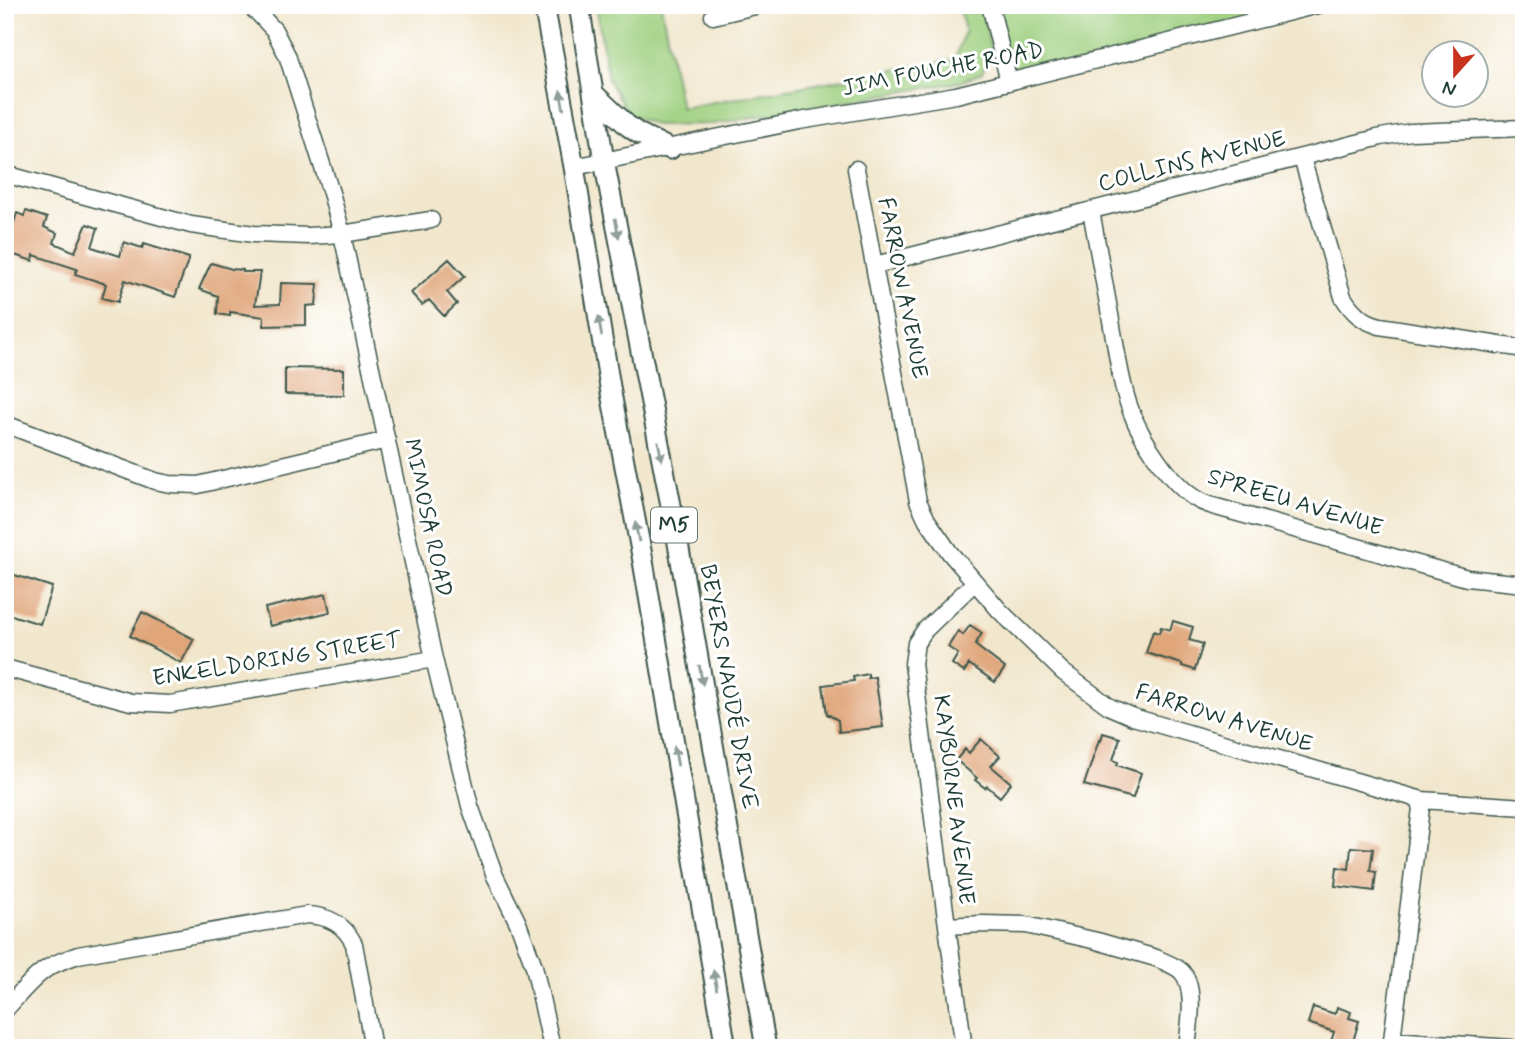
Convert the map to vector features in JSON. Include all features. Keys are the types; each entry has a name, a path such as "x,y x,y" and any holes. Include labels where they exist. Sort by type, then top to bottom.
{"main road":[{"name":"M5","path":"544,5 726,1048"},
{"name":"BEYERS NAUDÉ DRIVE","path":"579,5 604,161 675,526 766,1048"},
{"path":"594,94 628,126 670,149"}],"street":[{"name":"MIMOSA ROAD","path":"248,5 274,30 288,55 332,196 434,659 470,806 495,876 518,923 534,966 552,1048"},
{"path":"713,16 759,5"},
{"path":"990,5 1009,82"},
{"name":"JIM FOUCHE ROAD","path":"574,167 799,121 956,95 1318,5"},
{"name":"COLLINS AVENUE","path":"874,265 1359,142 1411,132 1524,128"},
{"path":"1302,158 1343,297 1360,319 1380,326 1524,349"},
{"name":"FARROW AVENUE","path":"856,169 919,501 927,520 950,553 1000,611 1063,672 1110,707 1156,724 1422,800 1524,807"},
{"path":"5,174 191,225 254,234 342,234 431,220"},
{"name":"SPREEU AVENUE","path":"1091,210 1122,379 1131,411 1154,453 1181,487 1198,500 1213,506 1446,572 1479,580 1524,584"},
{"path":"5,424 155,481 185,485 198,485 387,440"},
{"name":"KAYBURNE AVENUE","path":"964,1048 913,664 916,643 925,630 975,582"},
{"name":"ENKELDORING STREET","path":"5,668 131,702 170,704 434,659"},
{"path":"1422,800 1392,1044 1512,1048"},
{"path":"5,1010 46,969 78,955 307,915 322,916 341,926 354,944 373,1048"},
{"path":"947,926 1010,924 1046,928 1144,954 1171,965 1181,971 1187,980 1191,1003 1187,1048"}],"green space":[{"path":"596,5 661,5 681,108 955,59 965,31 959,5 981,5 991,49 982,73 960,82 713,124 656,125 628,114 608,80"},
{"path":"999,5 1319,5 1007,81"}],"building":[{"path":"26,211 47,218 44,227 57,233 54,243 75,252 87,224 98,228 92,247 120,256 124,242 142,248 144,244 189,258 175,297 125,280 118,302 102,298 106,284 75,274 77,269 34,255 33,261 5,252 17,213 24,216"},
{"path":"449,259 465,276 447,292 457,304 444,316 429,300 422,305 411,293"},
{"path":"211,263 243,272 260,272 255,305 280,304 281,283 318,284 316,305 306,306 306,325 264,326 264,317 230,312 230,316 217,314 218,296 199,289"},
{"path":"285,368 344,369 344,395 285,394"},
{"path":"5,572 52,587 40,624 5,613"},
{"path":"326,594 330,612 270,626 265,608"},
{"path":"142,612 194,639 181,663 130,636"},
{"path":"1173,621 1193,627 1189,640 1203,644 1195,670 1146,653 1153,631 1159,633 1161,627 1170,630"},
{"path":"970,625 982,633 975,645 1005,668 995,682 969,664 964,672 952,664 958,654 948,647 958,631 963,635"},
{"path":"868,674 868,678 875,677 883,727 839,732 838,720 827,714 823,685 854,681 853,677"},
{"path":"1103,733 1120,738 1113,760 1118,762 1117,765 1141,773 1133,798 1084,785"},
{"path":"981,739 1000,756 991,766 1011,783 1000,797 975,780 977,778 956,760 965,749 969,753"},
{"path":"1351,847 1373,849 1370,871 1376,872 1374,891 1335,886 1337,867 1349,869"},
{"path":"1313,1007 1335,1014 1337,1007 1351,1012 1349,1018 1359,1021 1351,1048 1329,1048 1334,1032 1308,1023"}]}
